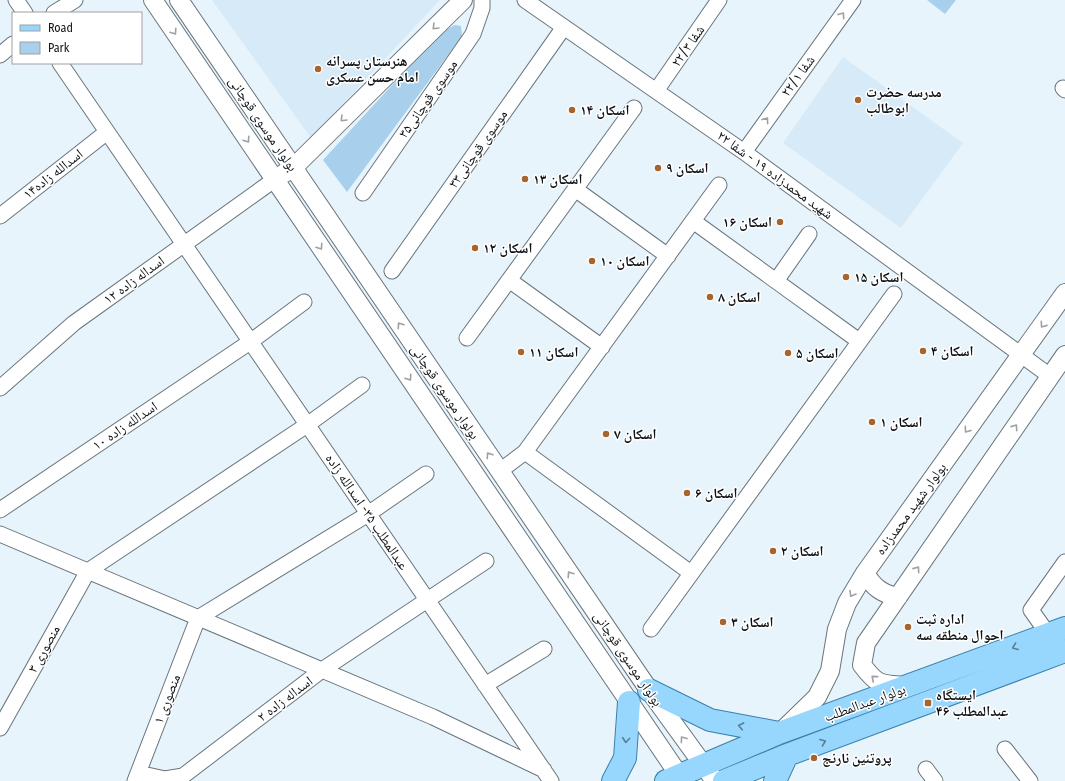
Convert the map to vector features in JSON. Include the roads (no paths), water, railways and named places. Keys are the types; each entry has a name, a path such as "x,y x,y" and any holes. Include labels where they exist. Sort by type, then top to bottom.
{"main road":[{"name":"بولوار عبدالمطلب","path":"676,779 709,773 723,758 779,733 1056,631"},
{"name":"بولوار عبدالمطلب","path":"724,781 787,755 1065,651"},
{"path":"649,690 710,720 779,733"},
{"path":"614,781 625,758 630,702"},
{"path":"775,781 787,755"}],"street":[{"path":"16,0 24,12"},
{"path":"56,12 75,0"},
{"name":"بولوار موسوی قوچانی","path":"153,0 630,702 676,779"},
{"name":"بولوار موسوی قوچانی","path":"179,0 649,690 709,773"},
{"path":"274,180 293,168 463,0"},
{"name":"موسوی قوچانی۳۵","path":"363,193 473,34 482,8 482,0"},
{"name":"شهید محمدزاده ۱۹ - شفا ۲۲","path":"525,0 744,152 1050,376"},
{"name":"شفا ۲۲/۳","path":"656,91 719,0"},
{"name":"۲۲/۱ شفا","path":"744,152 853,0"},
{"name":"موسوی قوچانی۳۳","path":"392,271 564,27"},
{"path":"0,55 12,45"},
{"name":"عبدالمطلب ۳۵- اسدالله زاده","path":"61,64 548,776"},
{"path":"467,338 634,108"},
{"name":"اسدالله زاده۱۴","path":"0,216 107,132"},
{"name":"اسداله زاده ۱۲","path":"0,388 74,323 274,180"},
{"path":"500,471 525,452 719,185"},
{"path":"575,189 668,256"},
{"path":"693,221 859,342"},
{"path":"776,281 809,234"},
{"path":"510,280 602,347"},
{"name":"بولوار شهید محمدزاده","path":"779,733 817,697 830,671 837,629 847,603 865,572 1065,293"},
{"path":"651,629 894,294"},
{"name":"اسدالله زاده ۱۰","path":"0,510 250,342 304,302"},
{"path":"910,686 883,684 873,679 862,665 866,643 1065,355"},
{"path":"88,571 307,425 362,385"},
{"path":"525,452 691,573"},
{"path":"198,618 368,514 426,474"},
{"path":"0,534 433,717 548,776"},
{"name":"اسداله زاده ۲","path":"136,777 165,779 183,776 322,670 486,561"},
{"path":"1031,610 1065,562"},
{"name":"منصوری ۳","path":"0,728 88,571"},
{"path":"865,572 875,587 882,592 898,597"},
{"path":"1031,610 1065,581"},
{"path":"565,607 585,596"},
{"path":"1031,610 1056,631"},
{"name":"منصوری ۱","path":"136,777 198,618"},
{"path":"485,685 544,649"},
{"path":"1005,749 1030,781"},
{"path":"926,769 936,781"}],"place":[{"name":"هنرستان پسرانه امام حسن عسکری","path":"318,69"},
{"name":"مدرسه حضرت ابوطالب","path":"858,100"},
{"name":"اسکان ۱۴","path":"572,110"},
{"name":"اسکان ۹","path":"658,168"},
{"name":"اسکان ۱۳","path":"525,179"},
{"name":"اسکان ۱۶","path":"780,222"},
{"name":"اسکان ۱۲","path":"475,248"},
{"name":"اسکان ۱۰","path":"592,261"},
{"name":"اسکان ۱۵","path":"846,277"},
{"name":"اسکان ۸","path":"710,297"},
{"name":"اسکان ۴","path":"923,351"},
{"name":"اسکان ۱۱","path":"521,352"},
{"name":"اسکان ۵","path":"788,353"},
{"name":"اسکان ۱","path":"872,422"},
{"name":"اسکان ۷","path":"606,434"},
{"name":"اسکان ۶","path":"687,493"},
{"name":"اسکان ۲","path":"773,551"},
{"name":"اسکان ۳","path":"723,622"},
{"name":"اداره ثبت احوال منطقه سه","path":"908,627"},
{"name":"ایستگاه عبدالمطلب ۴۶","path":"928,703"},
{"name":"پروتئین نارنج","path":"814,758"}]}
